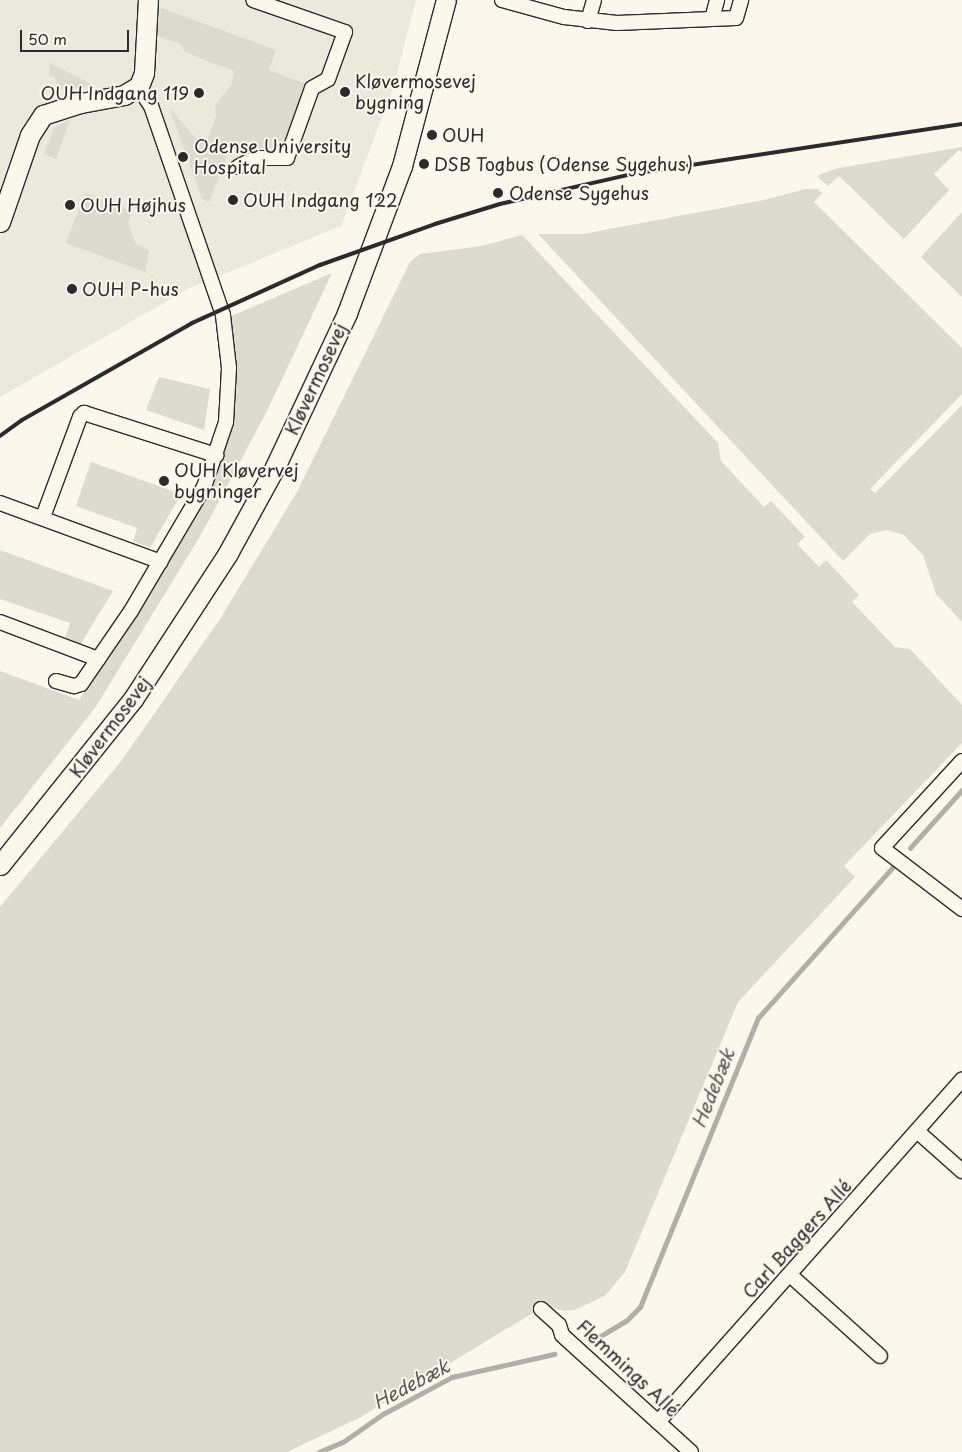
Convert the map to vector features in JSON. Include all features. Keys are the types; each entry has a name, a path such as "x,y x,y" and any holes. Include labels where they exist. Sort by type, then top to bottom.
{"main road":[{"path":"0,222 30,134 43,115 71,105 124,95 138,87 144,73 148,0"},
{"name":"Kløvermosevej","path":"0,865 133,699 223,560 275,466 347,312 402,166 446,0"}],"street":[{"path":"238,167 256,158 287,158 312,88 328,79 345,32 254,0"},
{"path":"502,0 588,21 736,18 741,0"},
{"path":"588,21 594,0"},
{"path":"712,19 717,0"},
{"path":"56,681 79,686 98,659 161,562 204,487 226,422 229,388 223,314 151,106 138,87"},
{"path":"43,517 80,417 84,413 216,455"},
{"path":"0,503 43,517 161,562"},
{"path":"0,622 98,659"},
{"path":"962,761 882,848 962,909"},
{"name":"Carl Baggers Allé","path":"658,1422 918,1132 962,1079"},
{"path":"918,1132 962,1171"},
{"path":"790,1275 880,1356"},
{"name":"Flemmings Allé","path":"541,1309 559,1325 562,1335 691,1452"}],"shaded area":[{"name":"Odense University Hospital","path":"0,0 416,0 393,88 341,226 190,288 0,397"},
{"path":"161,8 276,50 269,70 307,84 281,148 230,148 209,202 202,199 169,107 195,138 207,140 216,117 215,105 231,86 234,71 185,52 181,45 156,35"},
{"path":"50,63 90,84 78,91 60,90 54,76 49,77"},
{"path":"70,120 56,159 44,154 54,128"},
{"path":"962,147 962,152 959,150 934,174 949,190 904,239 839,176 828,186 817,176 834,169"},
{"path":"805,189 817,189 822,193 814,202 962,348 962,394 870,489 875,493 962,405 962,622 936,594 923,555 904,535 887,530 870,534 843,561 538,234 583,234 764,200"},
{"path":"85,193 132,211 128,223 136,244 149,251 145,272 66,243"},
{"path":"962,212 962,297 921,257"},
{"path":"522,235 718,443 721,461 764,507 771,501 805,537 797,544 819,567 826,560 859,595 852,602 895,647 910,649 962,705 962,743 844,866 855,877 738,1002 625,1272 605,1296 574,1310 564,1311 546,1305 361,1417 287,1452 0,1452 0,907 122,760 220,619 297,492 410,262 420,254 482,246"},
{"path":"332,273 267,411 202,533 95,708 0,828 0,671 79,700 156,581 217,470 229,317"},
{"path":"159,377 210,389 204,430 146,410"},
{"path":"91,462 181,494 150,548 133,541 137,528 76,506"},
{"path":"0,550 113,591 80,645 65,639 70,623 0,599"}],"waterway":[{"name":"Hedebæk","path":"910,848 962,790"},
{"name":"Hedebæk","path":"599,1337 626,1321 640,1307 758,1018 892,868"},
{"name":"Hedebæk","path":"319,1452 343,1442 383,1414 452,1377 554,1354"}],"railway":[{"path":"0,436 22,420 192,323 320,265 435,224 500,204 632,174 962,124"}],"place":[{"name":"Kløvermosevej bygning","path":"345,92"},
{"name":"OUH Indgang 119","path":"199,93"},
{"name":"OUH","path":"432,135"},
{"name":"Odense University Hospital","path":"183,157"},
{"name":"DSB Togbus (Odense Sygehus)","path":"424,164"},
{"name":"Odense Sygehus","path":"498,193"},
{"name":"OUH Indgang 122","path":"233,200"},
{"name":"OUH Højhus","path":"70,205"},
{"name":"OUH P-hus","path":"72,289"},
{"name":"OUH Kløvervej bygninger","path":"164,481"}]}
